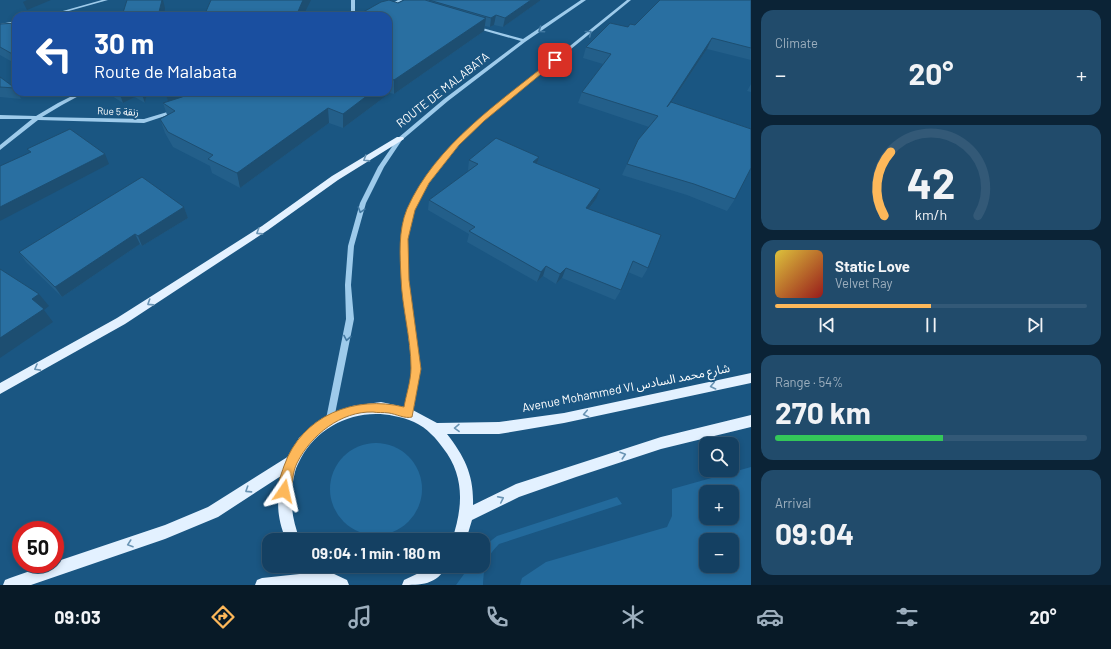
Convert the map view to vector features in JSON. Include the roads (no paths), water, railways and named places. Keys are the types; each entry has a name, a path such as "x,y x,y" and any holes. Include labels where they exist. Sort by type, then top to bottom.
{"main road":[{"path":"0,389 121,322 265,228 332,180 400,139"},
{"name":"Avenue Mohammed VI شارع محمد السادس","path":"434,429 499,428 564,418 751,378"},
{"path":"291,533 287,523 284,502 285,480 292,461 302,444 314,430 330,419 349,411 368,407 389,408 409,413 434,429 450,446 462,467 467,491 466,516 460,533"},
{"path":"466,516 516,492 576,471 661,443 751,421"},
{"path":"10,585 165,532 213,512 248,491 292,461"},
{"path":"321,573 327,578 342,585"},
{"path":"409,585 426,577 431,573"},
{"path":"262,585 327,578"}],"street":[{"path":"62,12 106,0"},
{"path":"353,0 354,12"},
{"name":"ROUTE DE MALABATA","path":"330,419 350,319 348,285 350,246 364,203 381,167 400,139 446,100 524,41 584,0"},
{"path":"409,413 416,369 405,280 404,239 411,210 426,182 457,144 481,120 629,0"},
{"path":"386,8 399,1 405,4"},
{"path":"0,25 12,23"},
{"path":"472,25 524,41"},
{"path":"0,148 35,118 74,96"},
{"name":"Rue 5 زنقة","path":"0,117 144,121 177,112"}]}
